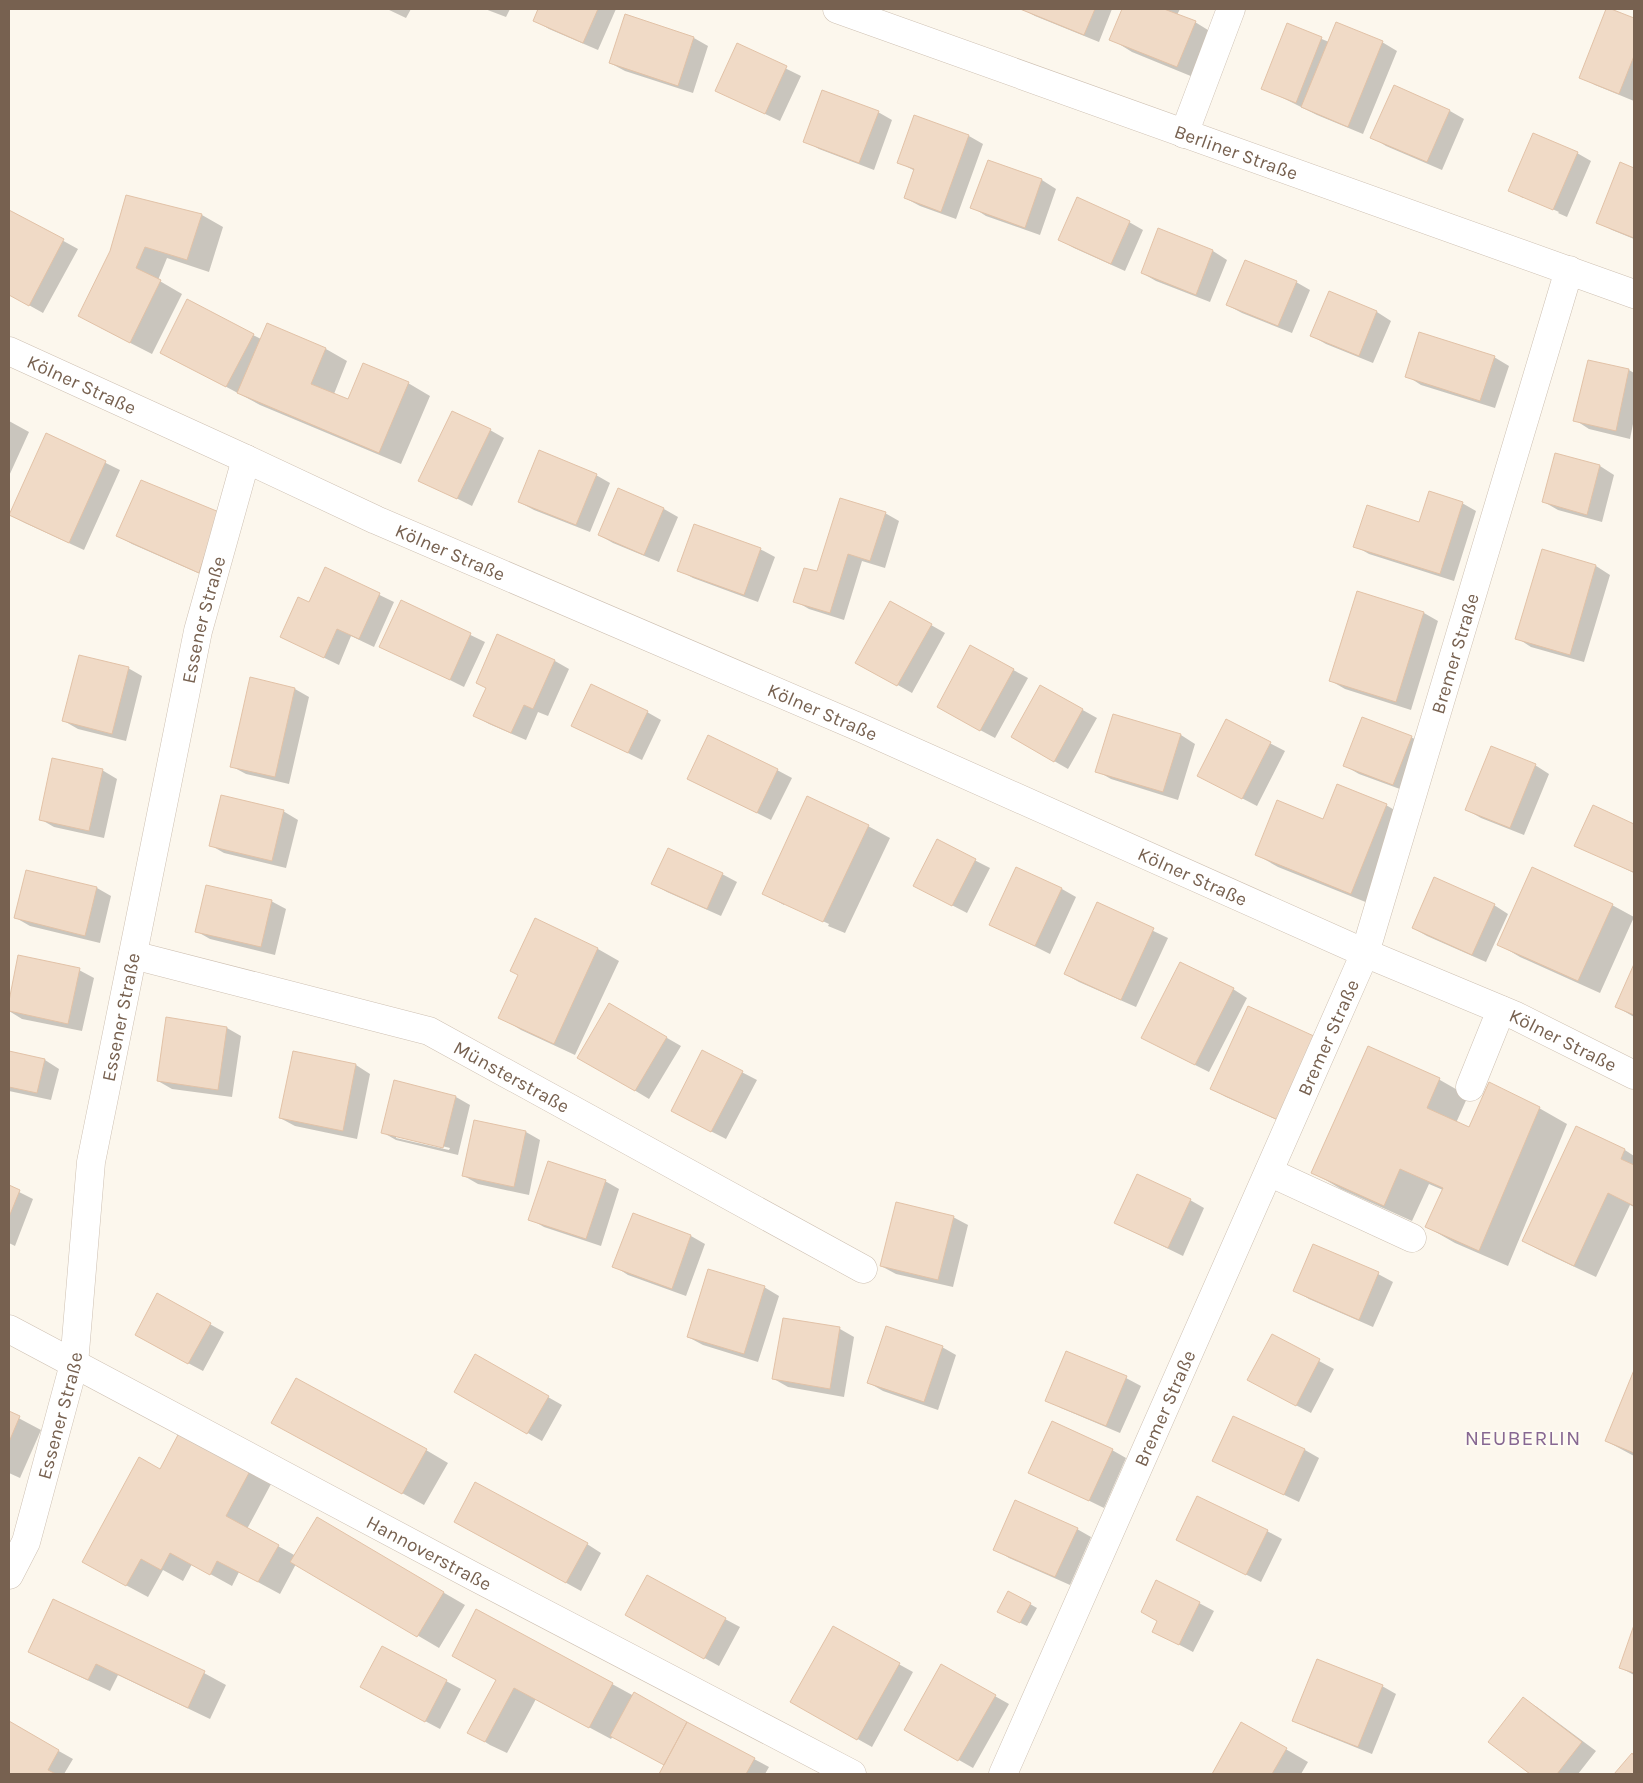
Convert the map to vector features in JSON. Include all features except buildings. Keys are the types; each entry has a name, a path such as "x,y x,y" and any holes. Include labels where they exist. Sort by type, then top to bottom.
{"street":[{"name":"Berliner Straße","path":"837,9 1634,294"},
{"path":"1184,134 1231,9"},
{"name":"Bremer Straße","path":"1003,1774 1365,953 1569,270"},
{"name":"Kölner Straße","path":"9,351 376,520 860,728 1365,953 1501,1010 1634,1075"},
{"name":"Essener Straße","path":"9,1576 26,1542 74,1364 91,1162 198,631 246,459"},
{"name":"Münsterstraße","path":"133,955 429,1030 863,1269"},
{"path":"1470,1087 1501,1010"},
{"path":"1269,1172 1412,1238"},
{"name":"Hannoverstraße","path":"9,1329 464,1571 852,1774"}],"district":[{"name":"NEUBERLIN","path":"1523,1438"}]}
